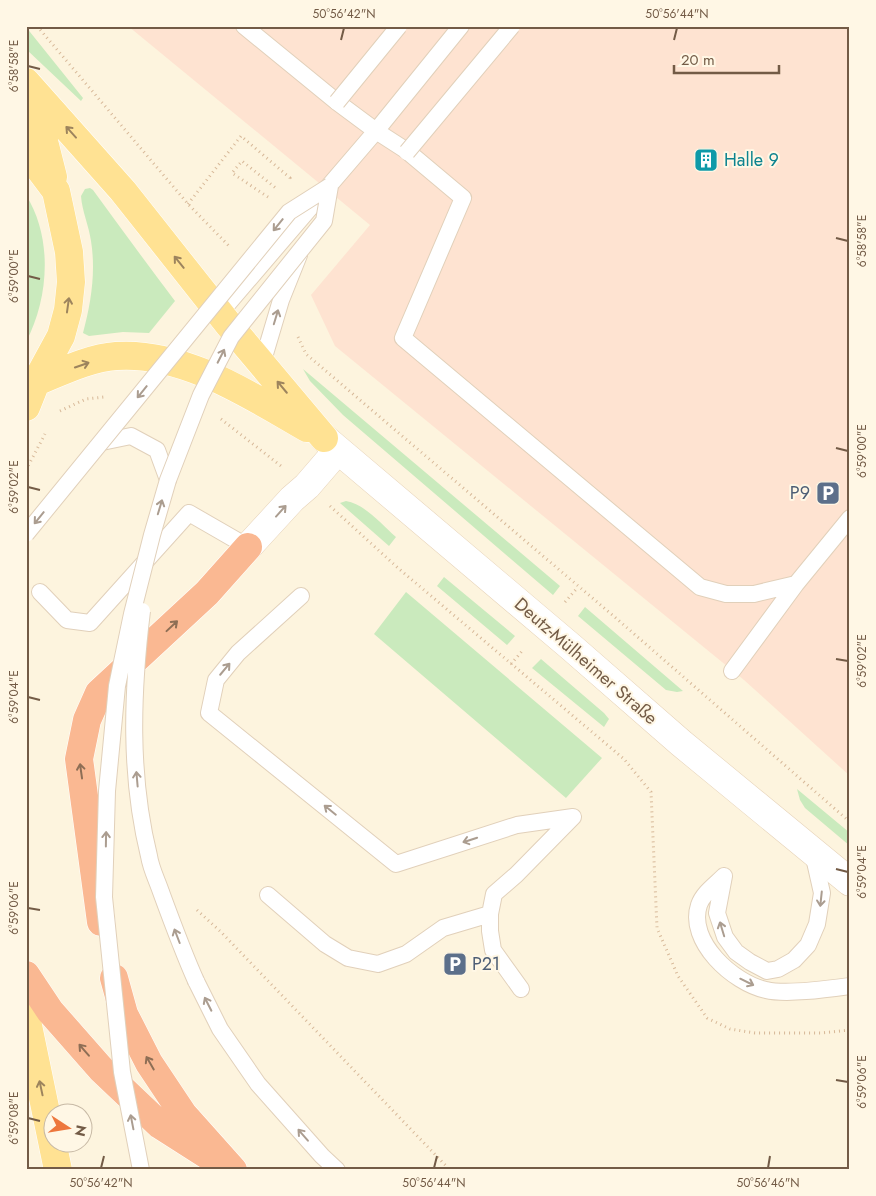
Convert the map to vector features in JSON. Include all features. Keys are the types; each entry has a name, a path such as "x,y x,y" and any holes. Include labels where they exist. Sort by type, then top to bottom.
{"highway":[{"path":"233,1170 183,1114 150,1063 124,1014 105,947 79,759 87,720 99,693 207,593 248,547"},
{"path":"26,975 50,1011 101,1070 160,1125 229,1170"}],"main road":[{"path":"26,407 31,386 61,336 68,310 71,282 70,252 56,191 33,145 28,84"},
{"path":"28,84 123,191 220,313 331,444"},
{"path":"33,145 103,168"},
{"path":"31,386 86,363 115,356 138,356 164,361 194,369 234,386 331,444"},
{"path":"26,1016 58,1170"}],"street":[{"path":"248,547 292,499 308,486 331,444"},
{"name":"Deutz-Mülheimer Straße","path":"331,444 571,647 681,743 850,882"}],"lane":[{"path":"244,26 337,102 407,152 463,198 403,338 700,587 726,594 754,594 796,584"},
{"path":"337,102 399,26"},
{"path":"220,313 328,188 372,128 388,116 461,26"},
{"path":"407,152 512,26"},
{"path":"26,534 289,212 328,188"},
{"path":"262,364 281,300 328,188"},
{"path":"141,1170 122,1072 104,897 107,791 118,686 132,614 152,535 168,480 201,395 231,337 324,222 328,188"},
{"path":"102,442 131,436 157,450 168,480"},
{"path":"40,592 67,620 90,623 189,513 248,547"},
{"path":"732,670 796,584 850,518"},
{"path":"152,535 138,641 134,697 134,748 138,792 149,858 178,939 220,1029 258,1084 322,1156 337,1170"},
{"path":"301,596 238,653 216,680 209,713 396,864 517,826 573,817 516,875 494,894 490,914 493,950 521,989"},
{"path":"813,851 822,894 817,924 808,945 794,960 778,969 768,971 736,952 725,937 717,913 724,876 702,898 698,907 701,936 723,968 743,981 765,990 780,991 850,986"},
{"path":"268,896 325,944 348,958 378,964 406,954 443,928 490,914"}],"path":[{"path":"36,26 188,204 255,273"},
{"path":"188,204 241,136 290,178 279,191 242,161 232,173 289,212"},
{"path":"281,300 306,354 850,822"},
{"path":"55,413 86,399 113,395"},
{"path":"216,416 308,486"},
{"path":"26,470 47,429"},
{"path":"325,511 329,505 398,568 624,759"},
{"path":"196,909 221,932 448,1170"}],"shaded area":[{"path":"128,26 850,26 850,776 744,680 335,346 311,295 370,225"}],"green space":[{"path":"26,27 83,98 81,101 26,49"},
{"path":"90,188 175,301 149,333 123,332 89,336 83,333 90,299 93,264 90,235 81,196 85,189"},
{"path":"26,195 35,212 41,230 45,268 40,307 26,342"},
{"path":"303,369 560,586 553,595 343,415 310,381"},
{"path":"346,501 360,506 396,537 389,546 340,503"},
{"path":"444,577 515,636 507,645 437,586"},
{"path":"406,592 602,758 566,798 374,634"},
{"path":"585,607 683,691 666,690 578,616"},
{"path":"541,659 604,713 609,719 604,727 532,668"},
{"path":"797,789 850,833 850,846 805,808 800,800"}],"place":[{"name":"Halle 9","path":"706,160"},
{"name":"P9","path":"828,493"},
{"name":"P21","path":"455,964"}]}
